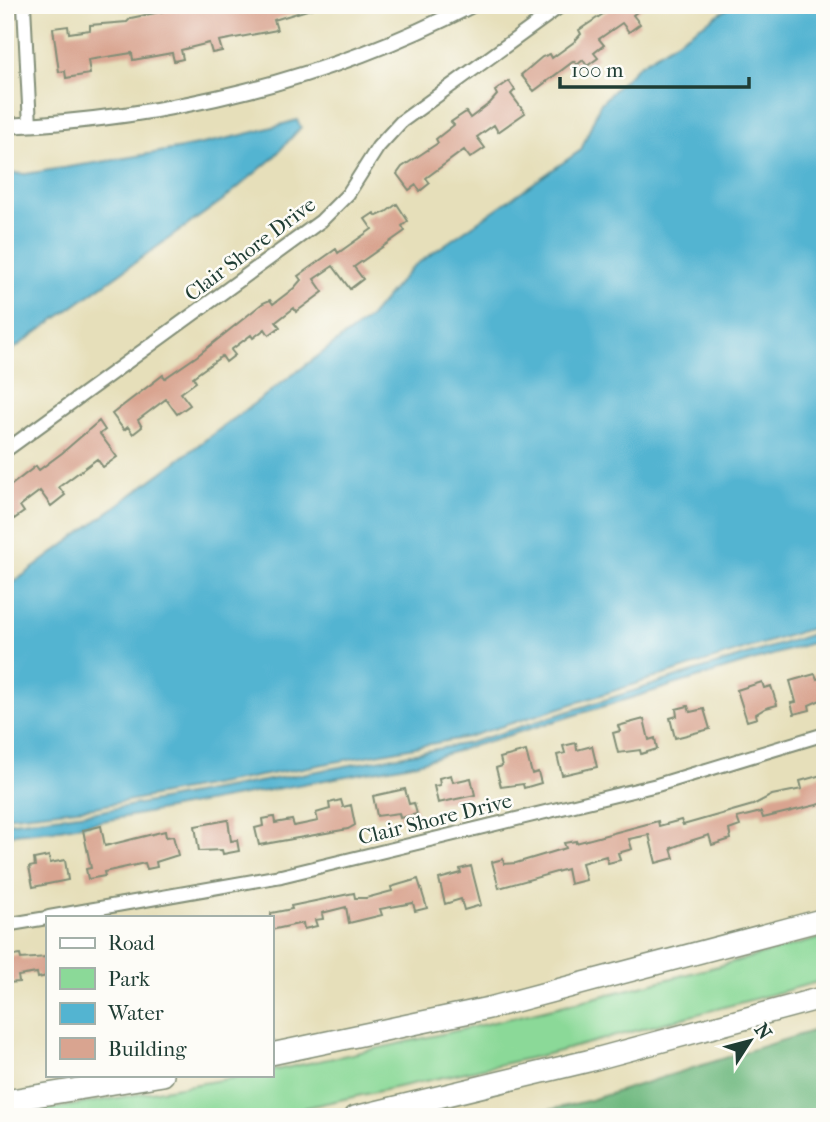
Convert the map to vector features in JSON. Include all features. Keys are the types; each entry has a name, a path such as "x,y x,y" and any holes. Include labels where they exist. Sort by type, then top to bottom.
{"highway":[{"path":"273,1054 489,1007 825,919"},
{"path":"355,1117 588,1061 825,997"},
{"path":"5,1101 157,1076"}],"street":[{"path":"25,5 30,125"},
{"path":"5,126 153,111 273,84 365,54 472,5"},
{"name":"Clair Shore Drive","path":"5,451 321,222 348,194 378,147 401,122 562,5"},
{"name":"Clair Shore Drive","path":"54,916 295,873 657,785 825,734"},
{"name":"Clair Shore Drive","path":"5,925 46,917"}],"green space":[{"path":"825,937 825,980 552,1053 263,1117 5,1117 244,1076 273,1076 273,1071 550,1009"},
{"path":"825,1027 825,1117 520,1117 587,1101"}],"water":[{"path":"733,5 825,5 825,624 468,737 95,807 5,817 5,589 369,318 411,268 581,150 600,104 638,66"},
{"path":"297,120 301,127 273,158 223,200 5,355 5,173 26,174 163,152"},
{"path":"825,630 825,639 417,763 54,830 5,835 5,823 96,812 469,743"}],"building":[{"path":"193,5 314,8 274,20 277,30 219,41 222,51 212,53 209,43 181,50 183,59 174,61 172,53 133,60 132,53 88,60 90,74 66,78 65,71 59,72 53,28 68,26 69,33 90,30 90,25 127,22 131,18"},
{"path":"606,5 646,5 633,15 640,24 629,32 622,23 599,39 604,45 594,53 598,58 587,66 583,60 577,65 574,61 534,91 521,75 542,57 550,54 552,58 574,42 581,34 579,30 609,10"},
{"path":"509,81 515,90 511,94 525,113 498,132 494,125 477,137 485,148 470,158 464,150 426,178 430,183 420,191 416,185 409,190 397,174 402,167 438,143 436,139 454,125 451,122 466,112 470,118 490,103 497,95 495,91"},
{"path":"397,204 408,221 402,226 405,231 354,267 363,279 350,289 333,266 314,279 323,292 296,312 294,308 276,322 280,327 269,335 265,329 253,338 251,335 231,350 235,355 226,362 222,356 193,377 196,382 181,393 190,405 177,414 166,399 138,420 142,427 133,434 128,427 124,430 112,414 163,375 165,378 197,356 263,303 270,300 273,304 294,288 301,280 298,276 336,249 338,253 372,229 365,219 374,213 377,216 386,212"},
{"path":"99,421 105,430 100,434 117,457 103,467 97,459 59,487 65,495 51,506 40,491 20,506 24,512 14,519 10,513 5,517 5,490 36,466 39,470"},
{"path":"815,674 817,679 825,677 825,698 809,705 810,710 794,714 791,703 796,702 790,681"},
{"path":"762,682 764,688 771,686 777,705 766,708 756,714 757,718 747,721 737,690"},
{"path":"688,706 690,712 704,709 710,729 675,738 670,718 677,716 676,709"},
{"path":"644,719 649,740 655,738 657,749 641,754 640,750 618,753 613,733 620,731 618,726"},
{"path":"576,743 577,750 592,746 597,767 562,775 557,755 565,753 563,746"},
{"path":"526,751 532,774 538,772 541,783 524,788 523,784 501,787 496,768 502,766 500,758"},
{"path":"825,774 825,803 763,818 761,812 737,818 740,826 729,830 731,839 712,845 709,835 687,842 671,848 674,858 656,863 649,835 629,839 632,849 618,853 620,860 608,863 606,856 582,863 586,880 570,884 567,869 499,888 492,862 503,859 504,864 516,863 566,848 564,843 576,843 658,821 659,826 681,820 683,825 753,805 772,795 802,789 800,781"},
{"path":"451,775 453,782 471,778 475,795 438,803 434,786 440,785 439,778"},
{"path":"405,789 409,804 414,803 417,814 400,818 399,813 377,816 373,796"},
{"path":"341,800 343,807 351,805 355,825 348,829 259,845 255,828 263,826 262,819 274,817 275,823 292,820 294,826 318,821 316,813 330,809 329,803"},
{"path":"228,820 231,841 237,840 239,851 223,854 222,850 199,851 195,826"},
{"path":"101,826 105,846 165,831 166,837 173,836 178,855 156,862 157,867 147,869 145,863 104,872 105,876 88,879 86,869 91,868 83,830"},
{"path":"49,856 50,863 65,860 68,880 33,887 29,867 35,866 34,859"},
{"path":"471,866 481,905 464,910 461,899 445,904 439,879 461,873 460,869"},
{"path":"418,879 427,908 415,911 413,903 380,909 382,915 349,923 346,907 322,913 323,919 315,920 317,926 304,929 303,923 273,930 271,913 292,909 291,906 354,893 355,898 366,898 392,891 391,887"},
{"path":"5,957 46,957 46,976 38,978 37,973 18,976 19,982 7,983"}]}
